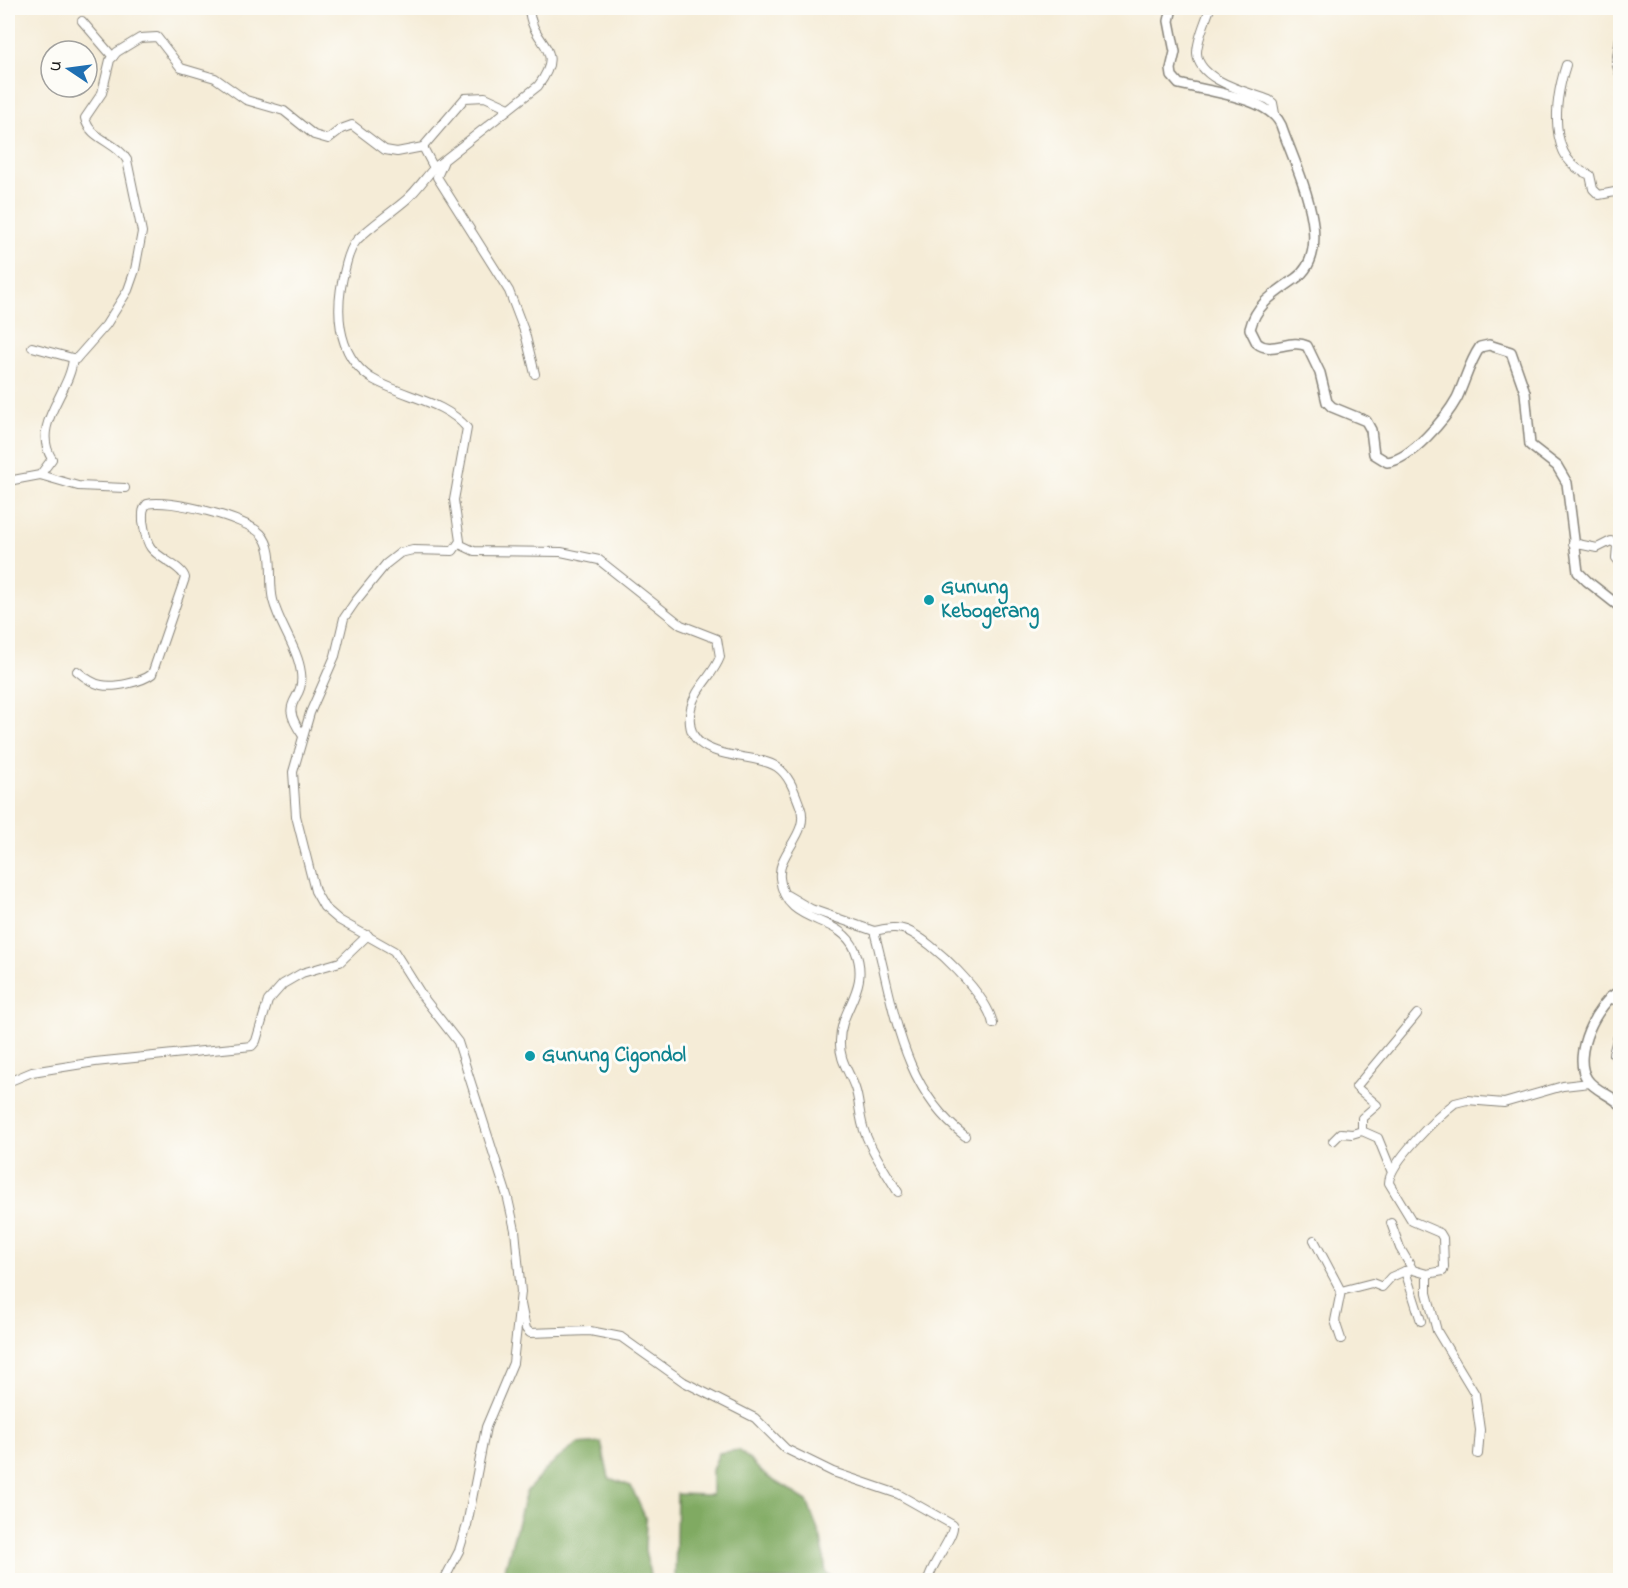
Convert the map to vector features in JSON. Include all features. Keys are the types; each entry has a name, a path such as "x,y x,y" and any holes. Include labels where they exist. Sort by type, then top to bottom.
{"street":[{"path":"459,544 454,500 467,428 445,410 395,391 370,377 345,346 339,316 341,284 350,253 357,241 409,197 434,168 456,149 480,133 538,86 548,71 550,60 548,52 531,27 529,8"},
{"path":"1172,8 1170,21 1175,52 1171,69 1172,76 1179,84 1244,99 1275,114"},
{"path":"1210,8 1197,51 1199,62 1216,80 1273,103 1275,114 1313,215 1313,248 1302,274 1262,304 1250,329 1257,344 1268,348 1298,343 1307,346 1320,373 1323,394 1327,402 1332,407 1366,422 1371,430 1374,454 1387,462 1408,454 1441,420 1456,400 1474,355 1480,347 1489,345 1504,348 1514,357 1523,383 1528,406 1530,445 1557,466 1567,483 1576,567 1582,577 1620,607"},
{"path":"82,21 112,57"},
{"path":"40,475 52,459 46,449 46,427 73,358 76,359 106,325 128,290 142,240 141,223 128,160 122,152 88,129 85,118 102,93 112,57 129,43 155,37 161,40 181,68 215,78 246,100 284,111 320,139 328,139 341,129 352,125 385,150 397,152 423,147 465,98 485,97 509,108"},
{"path":"1620,37 1616,63 1620,75"},
{"path":"1566,65 1556,100 1556,120 1564,152 1580,171 1590,175 1593,189 1599,195 1620,191"},
{"path":"423,147 434,168"},
{"path":"456,149 441,164 437,177 509,291 525,333 535,374"},
{"path":"32,347 76,359"},
{"path":"8,481 40,475 84,487 125,488"},
{"path":"77,671 87,679 104,686 126,683 152,674 185,578 183,572 168,563 150,547 146,537 143,511 147,504 155,502 197,509 252,527 266,541 273,601 301,673 299,686 290,709 291,718 303,736"},
{"path":"1573,543 1597,548 1611,541 1619,546 1616,558 1620,563"},
{"path":"444,1581 459,1551 486,1427 513,1363 521,1279 512,1215 477,1107 462,1051 423,997 398,954 369,935 349,926 331,913 321,902 311,881 296,816 293,780 294,764 335,656 344,618 355,602 396,556 414,550 451,551 459,544"},
{"path":"459,544 474,551 561,552 599,560 681,625 715,637 720,649 720,657 694,698 690,714 692,726 700,741 711,750 772,764 781,771 792,786 802,818 800,830 780,873 786,894 796,911 830,925 855,948 859,970 858,987 841,1031 841,1056 857,1096 865,1133 898,1192"},
{"path":"786,894 810,909 874,931 894,928 908,931 945,957 989,1009 993,1024"},
{"path":"874,931 906,1056 937,1110 965,1136"},
{"path":"8,1082 32,1072 86,1064 252,1046 256,1041 268,1001 283,984 302,973 340,962 369,935"},
{"path":"1620,991 1609,997 1585,1040 1584,1070 1590,1083 1620,1104"},
{"path":"1609,997 1620,1003"},
{"path":"1362,1131 1362,1118 1377,1105 1356,1088 1416,1014"},
{"path":"1619,1032 1613,1054 1620,1059"},
{"path":"1341,1291 1372,1283 1382,1287 1391,1277 1409,1271 1437,1274 1444,1267 1443,1238 1440,1233 1413,1221 1389,1183 1391,1170 1402,1154 1455,1103 1467,1100 1504,1103 1563,1086 1590,1083"},
{"path":"1333,1141 1341,1133 1352,1134 1362,1131 1378,1138 1391,1170"},
{"path":"1391,1223 1409,1271 1421,1321"},
{"path":"1314,1240 1341,1291 1335,1321 1341,1339"},
{"path":"1427,1274 1427,1293 1437,1331 1475,1394 1480,1430 1478,1454"},
{"path":"520,1302 526,1329 530,1333 590,1330 621,1337 684,1382 754,1418 780,1444 801,1458 833,1472 898,1494 953,1525 952,1535 935,1559 928,1581"}],"green space":[{"path":"601,1442 609,1478 631,1486 646,1519 645,1550 651,1580 502,1580 526,1492 549,1466 577,1444"},
{"path":"739,1450 766,1476 807,1501 821,1538 826,1572 833,1580 675,1580 677,1494 712,1495 712,1470 719,1453"}],"place":[{"name":"Gunung Kebogerang","path":"929,600"},
{"name":"Gunung Cigondol","path":"530,1056"}]}
